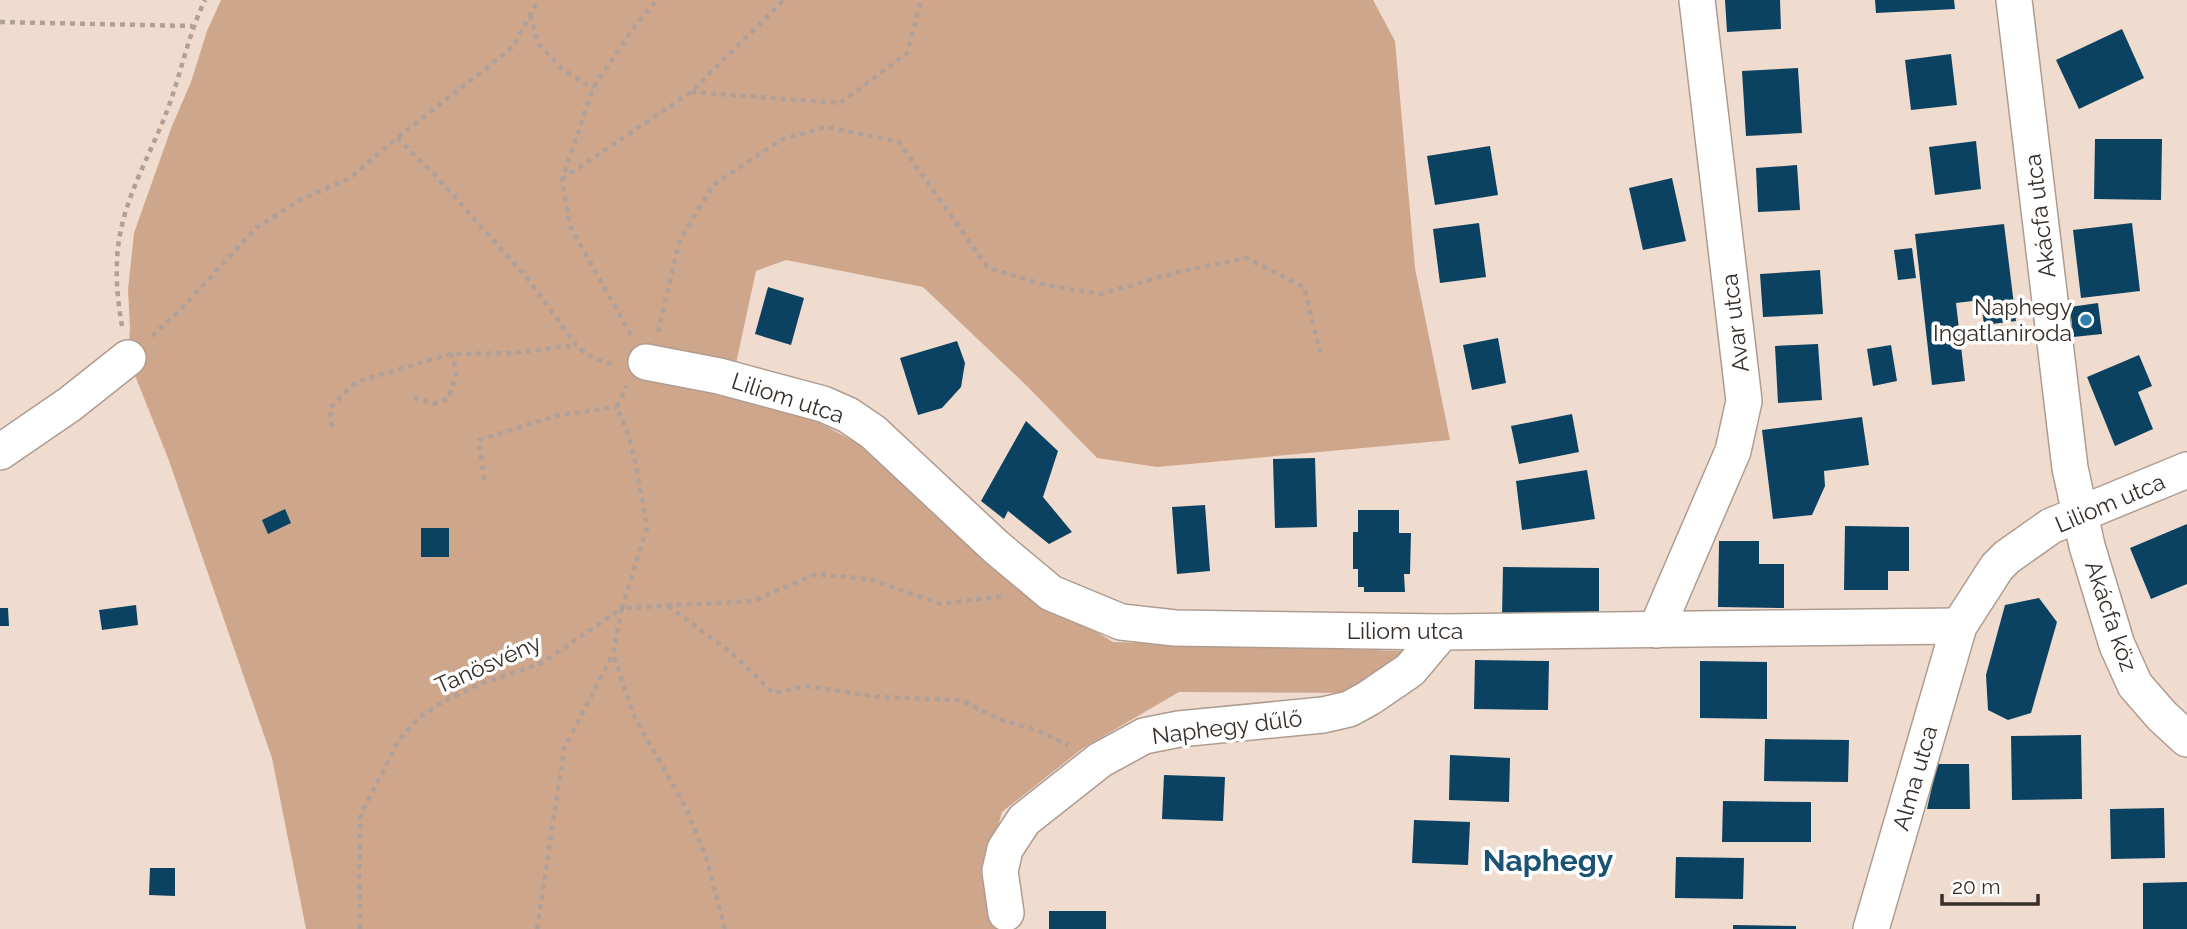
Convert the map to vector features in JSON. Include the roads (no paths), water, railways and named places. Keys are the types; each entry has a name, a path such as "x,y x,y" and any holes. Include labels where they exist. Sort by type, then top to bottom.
{"street":[{"name":"Avar utca","path":"1656,630 1733,451 1744,401 1696,0"},
{"name":"Akácfa utca","path":"2024,4 2070,468 2080,515"},
{"path":"0,452 70,404 128,358"},
{"name":"Liliom utca","path":"646,362 719,376 823,404 848,415 873,432 996,547 1052,593 1121,622 1175,628 1442,632 1959,626 1997,567 2051,526 2187,471"},
{"name":"Akácfa köz","path":"2080,515 2117,645 2135,685 2187,739"},
{"name":"Alma utca","path":"1871,929 1959,626"},
{"name":"Naphegy dűlő","path":"1006,913 1000,872 1005,849 1024,820 1100,760 1144,736 1179,729 1323,716 1349,709 1410,670 1442,632"}],"place":[{"name":"Naphegy Ingatlaniroda","path":"2086,320"}],"district":[{"name":"Naphegy","path":"1548,861"}]}
